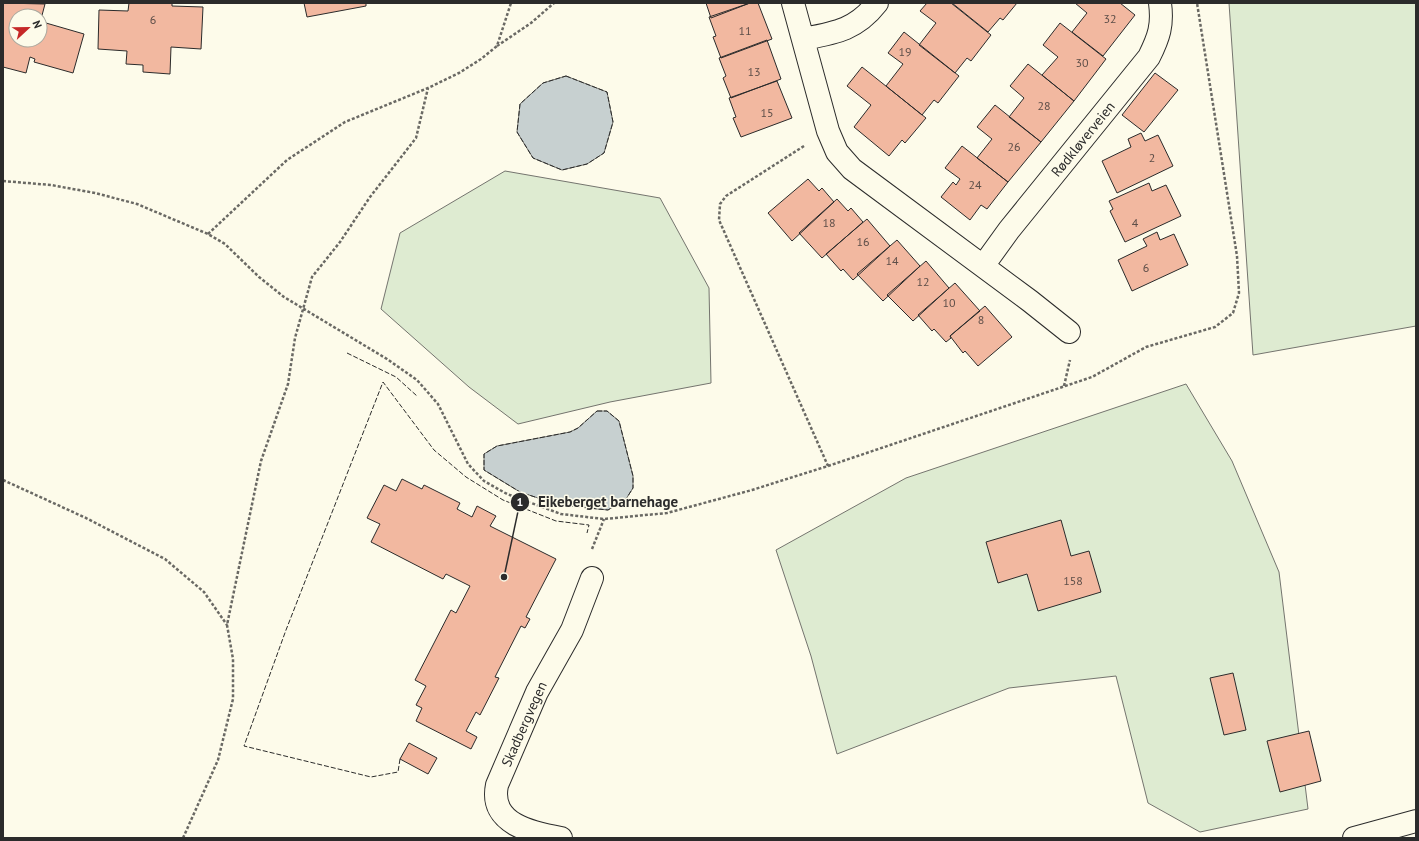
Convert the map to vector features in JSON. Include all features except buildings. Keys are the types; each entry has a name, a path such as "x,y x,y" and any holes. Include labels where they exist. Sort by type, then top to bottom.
{"street":[{"path":"793,3 828,131 837,152 852,169 1069,332"},
{"path":"803,39 837,33 866,16 877,3"},
{"name":"Rødkløverveien","path":"983,266 1009,230 1149,57 1158,38 1162,19 1160,3"},
{"name":"Skadbergvegen","path":"561,838 522,829 505,818 495,795 497,785 537,692 572,630 592,578"},
{"path":"1354,838 1416,821"}],"path":[{"path":"497,46 511,3"},
{"path":"208,234 287,160 345,122 428,88 459,73 531,23 554,3"},
{"path":"3,181 51,185 95,193 138,204 208,234 225,244 259,277 304,310 387,359 417,380 438,404 468,464 484,481 507,494 561,514 604,519 667,513 752,490 828,466 1092,377 1146,347 1215,327 1233,313 1239,293 1237,256 1197,3"},
{"path":"183,838 218,760 233,699 233,659 227,625 261,461 288,384 295,338 312,277 340,242 370,198 416,138 428,88"},
{"path":"828,131 726,196 720,204 719,220 828,466"},
{"path":"3,480 86,518 165,559 204,592 227,625"}],"green space":[{"path":"1229,3 1416,3 1416,326 1253,355"},
{"path":"505,171 660,198 709,288 711,383 610,402 518,424 469,387 381,309 400,233"},
{"path":"1186,384 1232,461 1279,572 1308,809 1200,832 1148,803 1116,676 1009,688 837,754 811,656 776,550 906,478"}],"shaded area":[{"path":"566,76 607,92 613,122 604,153 587,164 562,170 533,158 517,132 520,104 543,83"},
{"path":"597,411 607,411 619,421 633,476 633,488 626,499 608,510 559,505 520,492 484,470 484,454 497,446 570,432 578,428"}],"fence":[{"path":"566,76 607,92 613,122 604,153 587,164 562,170 533,158 517,132 520,104 543,83 566,76"},
{"path":"347,353 396,377 417,396"},
{"path":"400,759 398,772 371,777 244,746 286,630 383,382 434,450 466,477 503,500 556,521 589,525 587,533"},
{"path":"597,411 607,411 619,421 633,476 633,488 626,499 608,510 559,505 520,492 484,470 484,454 497,446 570,432 578,428 597,411"}],"place":[{"name":"Eikeberget barnehage","path":"504,577"}]}
